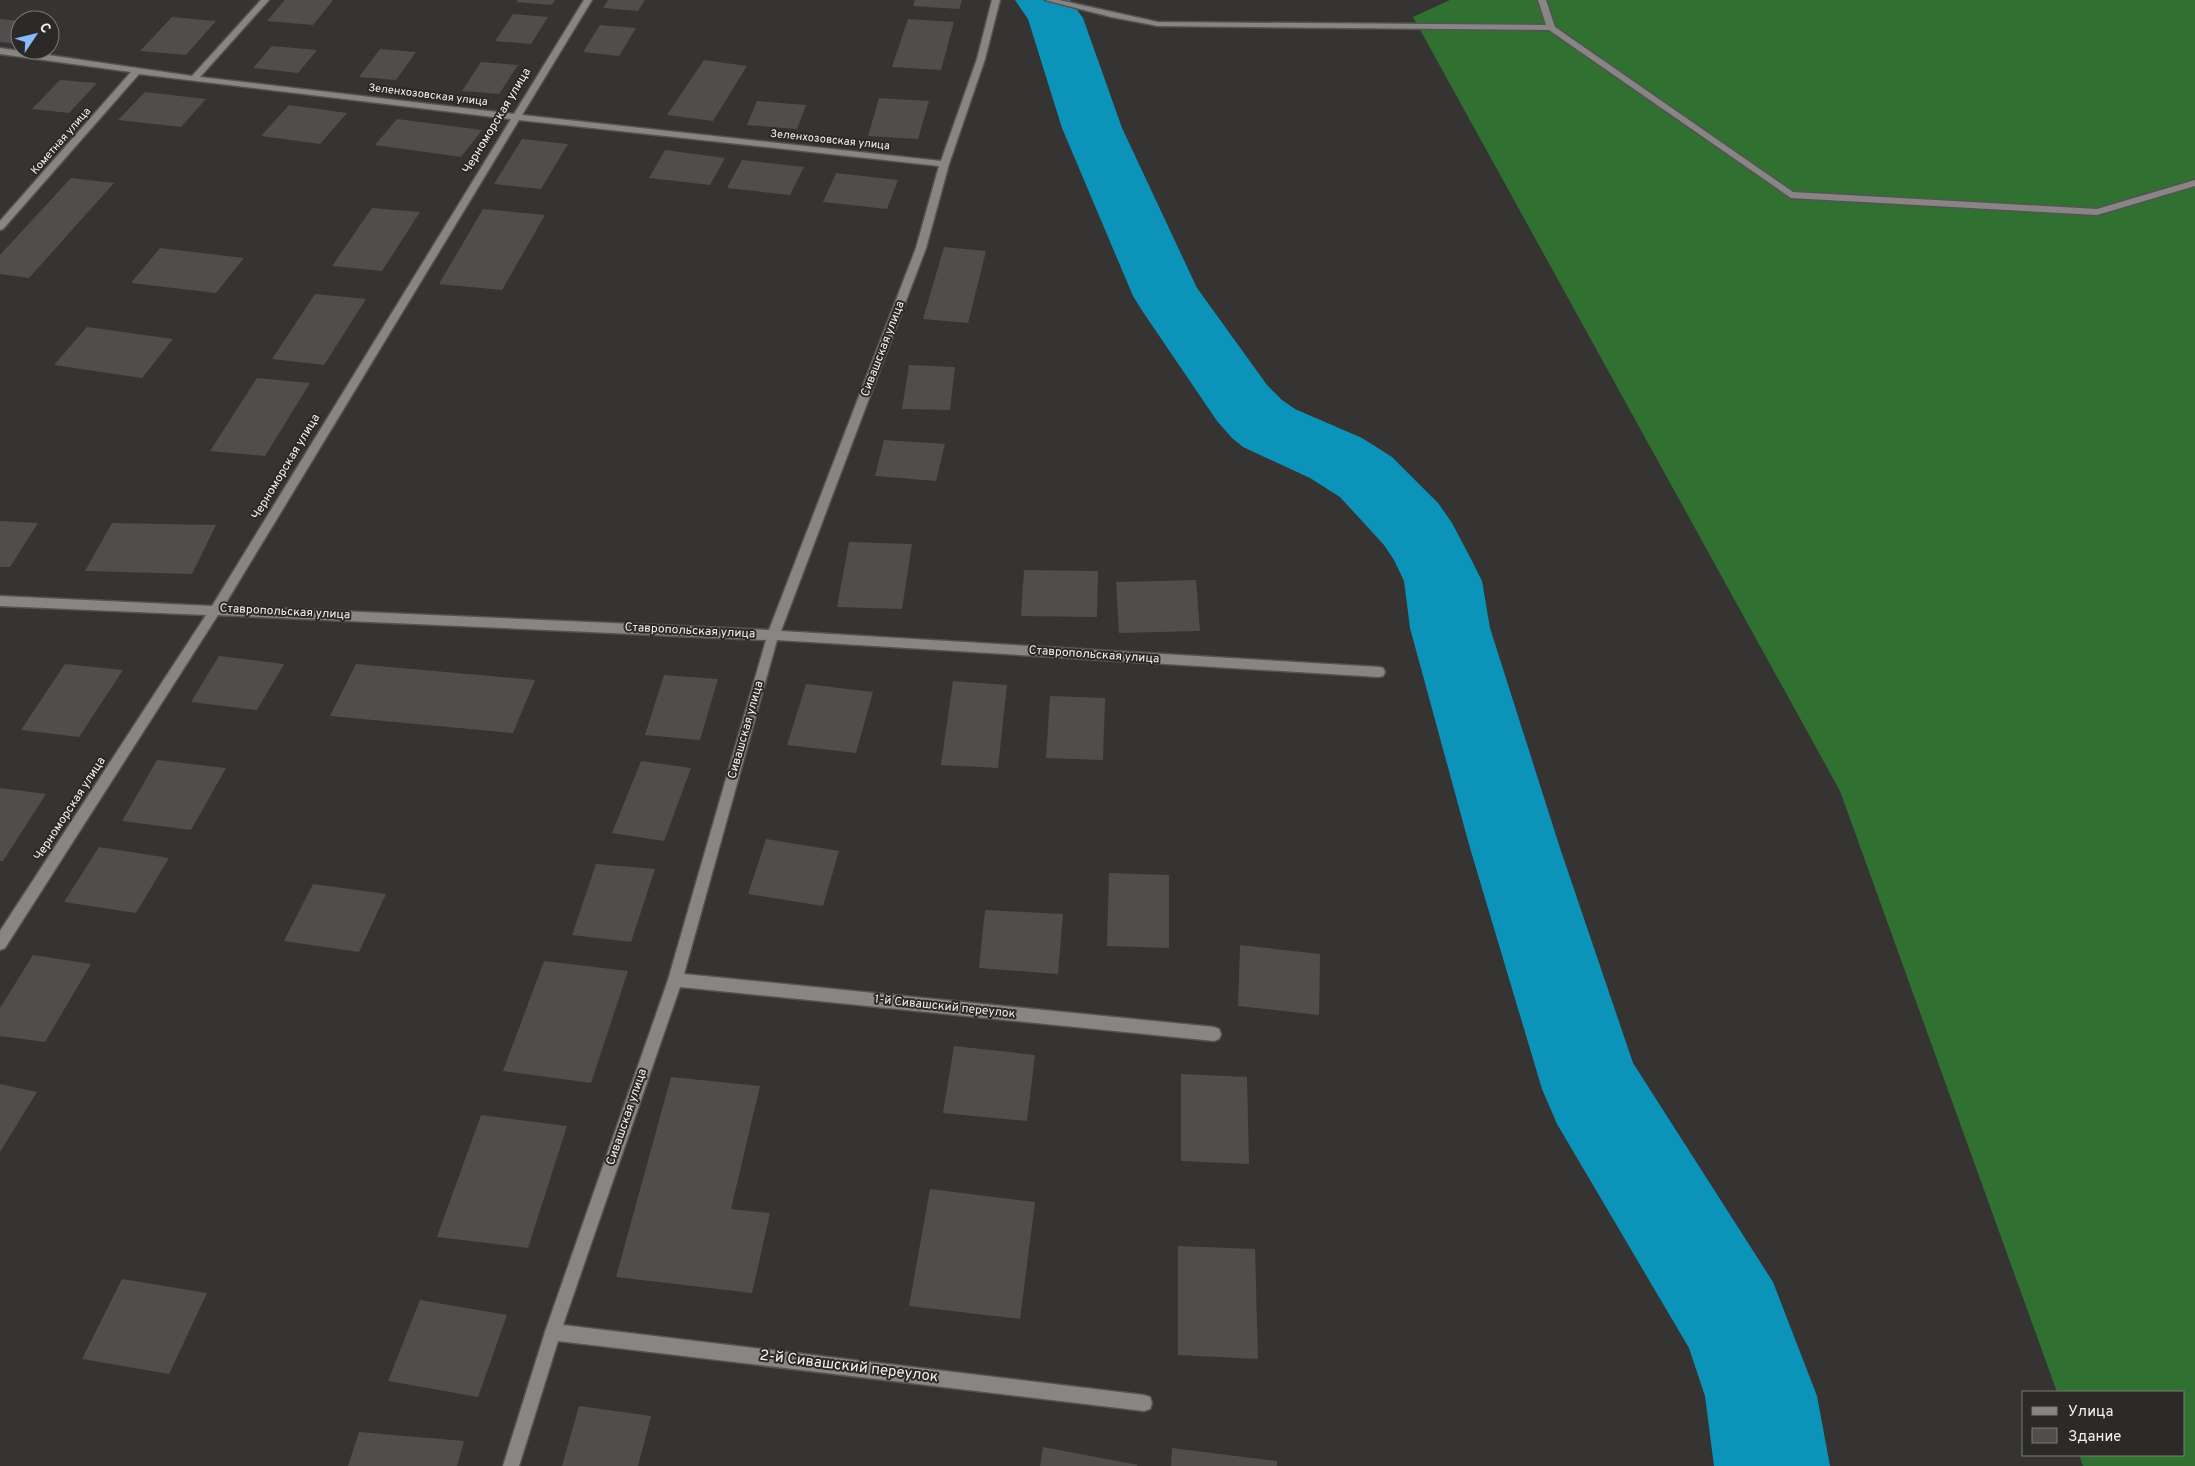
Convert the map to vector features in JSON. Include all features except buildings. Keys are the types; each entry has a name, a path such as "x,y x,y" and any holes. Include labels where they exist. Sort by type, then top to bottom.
{"street":[{"path":"194,79 265,0"},
{"name":"Черноморская улица","path":"0,943 216,609 588,0"},
{"name":"Сивашская улица","path":"512,1466 553,1332 675,980 773,635 921,248 944,164 981,59 996,0"},
{"path":"1049,0 1158,24 1257,23 1551,28 1791,195 2097,212 2195,183"},
{"path":"1542,0 1551,28"},
{"name":"Зеленхозовская улица","path":"0,51 194,79 944,164"},
{"name":"Кометная улица","path":"0,227 138,70"},
{"name":"Ставропольская улица","path":"0,601 773,635 1379,672"},
{"name":"1-й Сивашский переулок","path":"675,980 1214,1034"},
{"name":"2-й Сивашский переулок","path":"553,1332 1144,1403"}],"green space":[{"path":"1450,0 2195,0 2195,1466 2083,1466 2079,1456 2185,1456 2185,1391 2057,1391 1840,791 1413,17"}],"waterway":[{"path":"1042,1 1055,18 1092,128 1167,296 1242,403 1257,419 1269,428 1336,458 1366,477 1411,524 1425,545 1443,581 1450,628 1515,848 1592,1089 1734,1321 1761,1396 1772,1466"}]}
